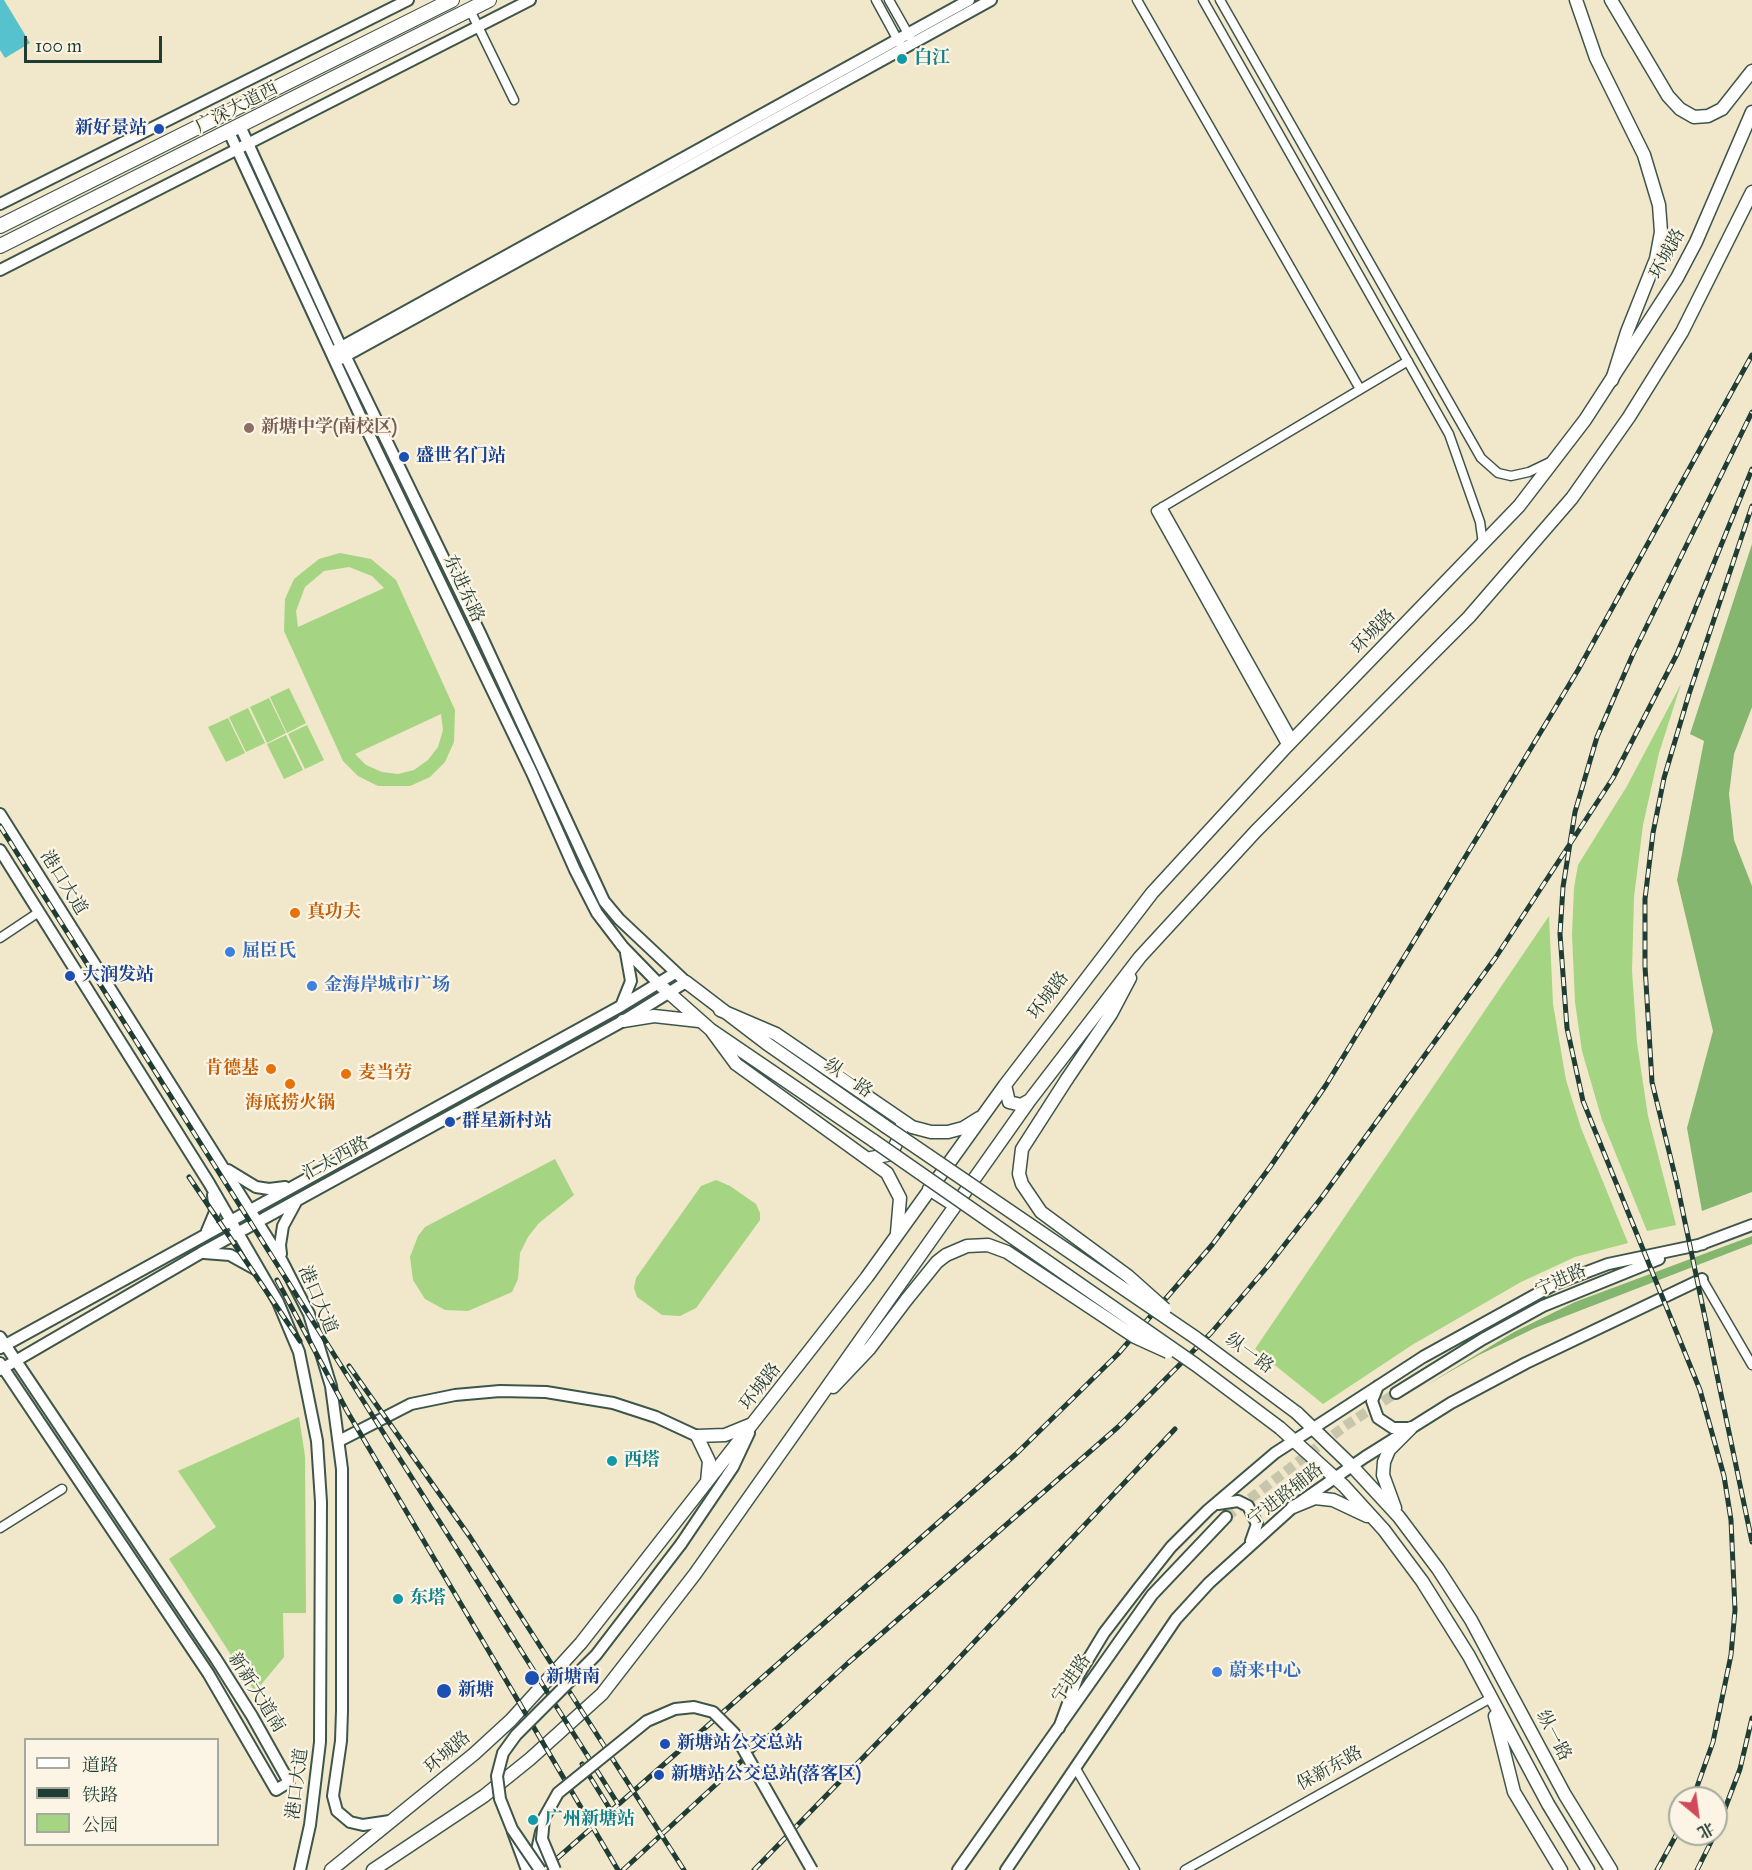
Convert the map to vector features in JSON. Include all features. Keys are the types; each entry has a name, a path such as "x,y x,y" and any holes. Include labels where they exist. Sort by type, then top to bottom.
{"highway":[{"name":"广深大道西","path":"0,226 452,0"},
{"name":"广深大道西","path":"0,246 489,0"}],"main road":[{"path":"1576,0 1596,58 1644,154 1659,205 1661,232 1656,259 1627,332 1612,380"},
{"path":"1611,0 1668,96 1680,109 1694,117 1708,116 1722,109 1752,71"},
{"name":"环城路","path":"331,1870 397,1819 510,1720 581,1643 760,1418 1005,1085 1152,893 1290,743 1519,506 1556,459 1612,380 1677,278 1696,242 1752,112"},
{"path":"373,1870 484,1796 576,1719 602,1694 695,1574 1030,1100 1140,957 1256,831 1469,617 1558,516 1629,417 1682,332 1752,192"},
{"path":"1140,957 1111,1014 1022,1149 1019,1174 1027,1194 1041,1212 1128,1276 1196,1338"},
{"name":"东进东路","path":"686,982 720,1010"},
{"name":"东进东路","path":"659,984 711,1030"},
{"path":"720,1010 776,1034 899,1119 922,1130 948,1132 963,1128 985,1114"},
{"name":"纵一路","path":"720,1010 885,1126 1196,1338 1297,1413 1313,1428 1399,1517 1471,1620 1564,1795 1611,1870"},
{"path":"623,1021 654,1016 700,1022"},
{"path":"711,1030 736,1064 871,1158 887,1173 897,1189 900,1208 897,1234"},
{"name":"纵一路","path":"711,1030 1196,1365 1280,1428 1335,1478 1384,1530 1438,1605 1548,1804 1588,1870"},
{"path":"1005,1085 1006,1096 1014,1105 1030,1100"},
{"path":"871,1158 887,1155 898,1144 901,1134 899,1119"},
{"path":"929,1190 954,1205"},
{"path":"811,1409 855,1366 929,1271 946,1255 967,1246 988,1245 1007,1252 1135,1337 1196,1365"},
{"path":"707,1483 709,1461 697,1436 716,1436 735,1432 760,1418"},
{"path":"1399,1517 1386,1488 1383,1475 1384,1462 1389,1450 1411,1428"},
{"path":"1293,1508 1315,1498 1333,1500 1366,1515 1384,1530"},
{"path":"1491,1698 1514,1792 1561,1870"}],"street":[{"path":"0,204 408,0"},
{"path":"0,270 530,0"},
{"path":"876,0 905,41"},
{"path":"889,0 905,41"},
{"path":"905,41 969,0"},
{"path":"338,354 905,41 991,0"},
{"path":"1137,0 1360,389"},
{"path":"1203,0 1458,453 1480,522 1483,545"},
{"path":"1220,0 1481,458 1498,473 1511,476 1529,472 1556,459"},
{"path":"470,10 514,100"},
{"name":"东进东路","path":"234,129 575,870 597,913 623,947 659,984"},
{"name":"东进东路","path":"338,354 489,653 604,901 619,919 686,982"},
{"path":"1290,743 1159,509 1408,361"},
{"name":"港口大道","path":"0,814 258,1221 282,1260 309,1314 331,1386 339,1441 344,1504 341,1742 333,1796 340,1815 355,1824 373,1825 397,1819"},
{"name":"港口大道","path":"0,850 231,1220 291,1327 300,1352 318,1441 321,1502 320,1742 310,1826 300,1870"},
{"path":"0,938 39,912"},
{"path":"621,1006 629,989 631,972 623,947"},
{"name":"汇太西路","path":"2,1343 621,1006 675,973"},
{"name":"汇太西路","path":"1,1367 16,1361 299,1198 623,1021 686,982"},
{"path":"333,1163 340,1176"},
{"path":"223,1166 256,1187 279,1189 294,1185"},
{"path":"203,1235 213,1221 215,1212 209,1184"},
{"path":"282,1260 280,1235 288,1214 299,1198"},
{"name":"宁进路","path":"1396,1393 1483,1339 1543,1306 1616,1274 1752,1225"},
{"name":"宁进路辅路","path":"1059,1728 1078,1676 1104,1633 1171,1547 1239,1481 1294,1441 1383,1382 1465,1332 1554,1284 1608,1264 1703,1244"},
{"path":"201,1253 230,1255 261,1272"},
{"path":"1702,1279 1752,1365"},
{"name":"宁进路辅路","path":"1006,1870 1176,1619 1250,1545 1293,1508 1411,1428 1526,1363 1702,1279"},
{"name":"新新大道南","path":"1,1367 208,1673 276,1790 289,1782 252,1716 216,1659 2,1343"},
{"path":"1383,1382 1377,1387 1372,1401 1378,1418 1393,1428 1411,1428"},
{"path":"339,1441 411,1404 455,1395 500,1391 546,1392 591,1398 635,1410 697,1436"},
{"path":"527,1870 497,1787 499,1765 509,1743 596,1655 681,1544 733,1467 750,1430"},
{"path":"0,1528 62,1489"},
{"path":"1213,1505 1226,1501 1238,1501 1248,1506 1257,1524 1250,1545"},
{"name":"宁进路","path":"958,1870 1152,1595 1226,1517"},
{"name":"保新东路","path":"1185,1870 1491,1698"},
{"path":"540,1870 537,1850 544,1818 558,1793 637,1728 675,1708 704,1708 721,1718 741,1743 812,1870"},
{"path":"320,1742 329,1747 341,1742"},
{"path":"1075,1767 1134,1870"},
{"path":"542,1828 543,1848 555,1870"},
{"path":"512,1829 540,1870"}],"green space":[{"path":"1752,544 1752,707 1734,754 1729,794 1734,840 1752,886 1752,1192 1702,1211 1687,1128 1713,1031 1677,880 1704,741 1690,734"},
{"path":"340,553 371,559 396,580 455,710 454,742 445,762 430,777 410,786 378,786 358,776 343,761 284,631 285,599 294,579 319,559","holes":["349,567 372,576 384,588 298,627 296,611 305,587 324,571","441,714 443,730 438,747 428,760 414,770 398,774 382,772 366,765 355,754"]},
{"path":"1681,684 1659,753 1643,825 1634,897 1632,971 1637,1043 1648,1116 1676,1225 1647,1231 1602,1120 1582,1051 1575,1002 1572,934 1574,888 1578,865 1627,786"},
{"path":"289,688 306,723 287,733 270,697"},
{"path":"269,698 286,733 267,743 250,707"},
{"path":"248,708 265,743 246,752 229,717"},
{"path":"228,718 245,753 226,762 208,727"},
{"path":"307,725 324,760 305,769 288,734"},
{"path":"286,735 303,770 284,779 267,744"},
{"path":"1549,916 1553,1004 1566,1080 1581,1128 1628,1243 1575,1257 1521,1282 1412,1345 1323,1404 1255,1349"},
{"path":"555,1159 574,1195 539,1223 528,1237 520,1253 518,1279 512,1292 468,1311 445,1310 425,1299 413,1280 410,1257 418,1236 425,1227"},
{"path":"716,1180 730,1186 756,1204 760,1220 696,1308 680,1316 662,1315 637,1297 634,1288 636,1278 701,1186"},
{"path":"1752,1236 1752,1244 1535,1328 1479,1355 1425,1386 1514,1332 1575,1302"},
{"path":"299,1417 305,1456 306,1613 283,1613 284,1657 255,1692 169,1559 216,1527 178,1471"}],"water":[{"path":"0,0 4,0 30,43 5,58 0,50"}],"tunnel":[{"path":"1226,1517 1345,1426 1396,1393"}],"railway":[{"path":"544,1870 1016,1454 1118,1354 1212,1245 1270,1167 1326,1085 1489,818 1578,670 1752,355"},
{"path":"1697,1786 1713,1742 1731,1655 1735,1610 1731,1520 1724,1476 1700,1390 1583,1101 1567,1028 1560,934 1563,887 1575,812 1597,737 1633,654 1752,412"},
{"path":"623,1870 848,1663 1118,1427 1211,1333 1268,1266 1322,1197 1496,957 1613,778 1677,654 1752,469"},
{"path":"1752,506 1689,694 1664,778 1653,833 1645,899 1645,966 1652,1082 1677,1184 1752,1542"},
{"path":"0,826 618,1804"},
{"path":"189,1177 300,1341"},
{"path":"277,1280 347,1411 618,1870"},
{"path":"349,1366 470,1537 684,1870"},
{"path":"754,1870 946,1672 1175,1429"},
{"path":"1728,1800 1740,1769 1752,1718"},
{"path":"582,1764 610,1809"},
{"path":"1657,1870 1670,1846"},
{"path":"1697,1870 1709,1846"}],"place":[{"name":"白江","path":"902,59"},
{"name":"新好景站","path":"159,129"},
{"name":"新塘中学(南校区)","path":"249,428"},
{"name":"盛世名门站","path":"404,457"},
{"name":"真功夫","path":"295,913"},
{"name":"屈臣氏","path":"230,952"},
{"name":"大润发站","path":"70,976"},
{"name":"金海岸城市广场","path":"312,986"},
{"name":"肯德基","path":"271,1069"},
{"name":"麦当劳","path":"346,1074"},
{"name":"海底捞火锅","path":"290,1084"},
{"name":"群星新村站","path":"450,1122"},
{"name":"西塔","path":"612,1461"},
{"name":"东塔","path":"398,1599"},
{"name":"蔚来中心","path":"1217,1672"},
{"name":"新塘南","path":"532,1678"},
{"name":"新塘","path":"444,1691"},
{"name":"新塘站公交总站","path":"665,1744"},
{"name":"新塘站公交总站(落客区)","path":"659,1775"},
{"name":"广州新塘站","path":"533,1820"}]}
